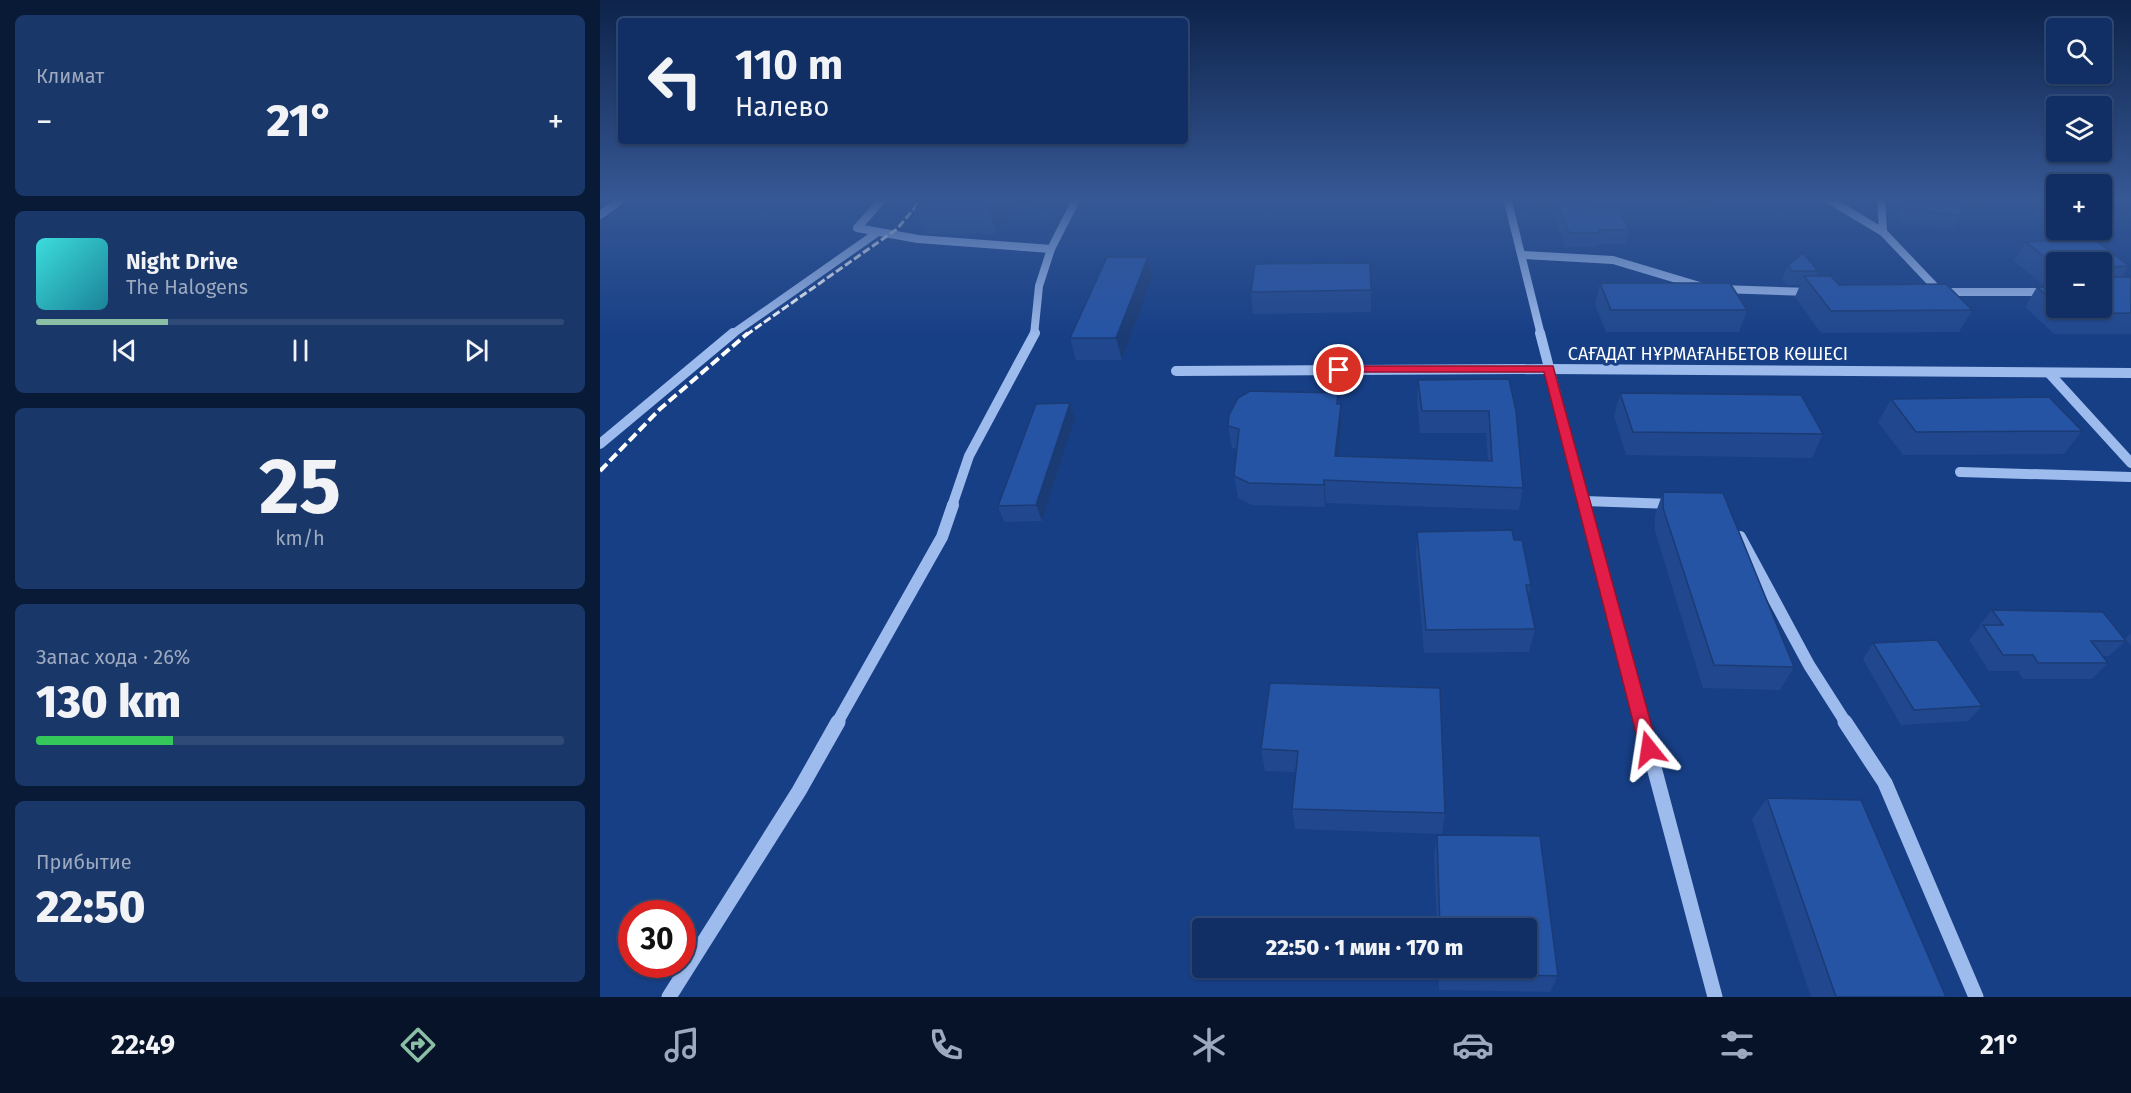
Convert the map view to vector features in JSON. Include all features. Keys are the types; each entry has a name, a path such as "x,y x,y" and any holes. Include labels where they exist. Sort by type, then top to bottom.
{"street":[{"path":"600,444 738,329 859,245"},
{"path":"974,245 1051,249"},
{"path":"669,997 799,791 942,537 969,456 1035,333 1039,286 1053,245"},
{"path":"1519,245 1549,369 1715,997"},
{"path":"1895,245 1942,292"},
{"path":"1522,255 1613,260 1702,287 1736,291 1818,292"},
{"path":"1931,292 2046,292"},
{"name":"САҒАДАТ НҰРМАҒАНБЕТОВ КӨШЕСІ","path":"1176,371 1549,369 2131,373"},
{"path":"2049,373 2131,463"},
{"path":"1960,472 2131,477"},
{"path":"1584,501 1684,505"},
{"path":"1736,527 1809,665 1885,783 1976,997"}],"building":[{"path":"2029,245 2101,245 2111,252 2046,252 2046,258"},
{"path":"1803,253 1818,271 1792,271 1788,265"},
{"path":"2112,253 2129,266 2112,267"},
{"path":"1107,257 1148,257 1116,338 1070,338"},
{"path":"1370,263 1371,290 1251,292 1255,264"},
{"path":"1804,276 1831,276 1839,285 1946,284 1972,310 1831,311"},
{"path":"2112,277 2131,277 2131,313 2112,313"},
{"path":"1600,283 1730,283 1747,310 1611,310"},
{"path":"2037,287 2046,287 2046,295"},
{"path":"1509,379 1516,411 1523,488 1324,480 1324,485 1249,483 1234,476 1239,429 1228,426 1229,415 1238,398 1250,391 1338,393 1337,404 1341,404 1335,456 1492,461 1489,411 1422,411 1418,380"},
{"path":"1620,393 1801,395 1823,434 1633,432"},
{"path":"2049,397 2082,431 1916,432 1891,399"},
{"path":"1070,403 1036,505 998,506 1036,404"},
{"path":"1663,492 1723,493 1794,667 1714,665 1663,508"},
{"path":"1512,530 1514,540 1522,540 1531,585 1526,585 1535,629 1426,630 1417,532"},
{"path":"1992,610 2103,612 2126,641 2091,641 2108,663 2038,663 2033,655 2003,655 1983,625 2003,625"},
{"path":"1937,640 1982,706 1914,710 1873,643"},
{"path":"1270,683 1440,688 1445,813 1292,809 1298,751 1261,749"},
{"path":"1767,798 1861,800 1946,997 1836,997"},
{"path":"1437,835 1540,836 1558,976 1537,975 1537,918 1440,918"}],"railway":[{"path":"746,335 875,245"},
{"path":"600,471 660,409 748,333"}],"route":[{"path":"1339,370 1549,369 1649,749"}]}
